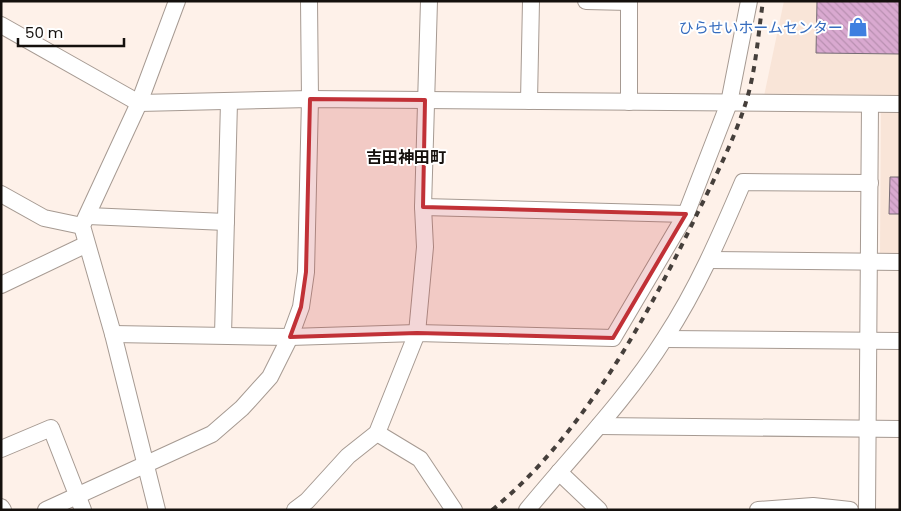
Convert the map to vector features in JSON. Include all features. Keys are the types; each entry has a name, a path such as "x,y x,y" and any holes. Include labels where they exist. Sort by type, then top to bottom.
{"street":[{"path":"157,510 113,334 85,245 85,221 139,103 177,1"},
{"path":"46,510 80,503 144,464 212,434 242,408 270,377 290,337 301,307 306,272 310,99 309,1"},
{"path":"295,510 307,501 348,456 377,433 417,333 425,247 423,207 429,1"},
{"path":"529,101 531,1"},
{"path":"586,1 629,2 629,102"},
{"path":"113,334 290,337 417,333 614,338 686,214 729,103 749,1"},
{"path":"1,25 139,103 310,99 900,104"},
{"path":"223,335 229,102"},
{"path":"867,510 870,104"},
{"path":"527,510 599,426 665,339 710,260 743,182 870,183"},
{"path":"1,194 44,218 85,221 226,222"},
{"path":"423,207 686,214"},
{"path":"1,285 85,245"},
{"path":"710,260 900,262"},
{"path":"665,339 900,341"},
{"path":"599,426 900,429"},
{"path":"1,449 51,428 80,503"},
{"path":"377,433 420,460 454,510"},
{"path":"558,472 600,510"},
{"path":"758,510 813,506 850,510"}],"highlighted area":[{"path":"310,99 425,100 423,207 686,214 613,338 417,333 290,337 301,307 306,272"}],"shaded area":[{"path":"784,1 900,1 900,255 880,255 881,96 764,96"}],"building":[{"name":"ひらせいホームセンター","path":"817,1 900,1 900,54 816,53"},
{"path":"890,177 900,177 900,214 889,214"}],"railway":[{"path":"492,510 525,480 556,447 584,410 636,331 658,290 718,170 742,115 752,78 763,1"}],"place":[{"name":"ひらせいホームセンター","path":"858,27"}],"district":[{"name":"吉田神田町","path":"406,157"}]}
